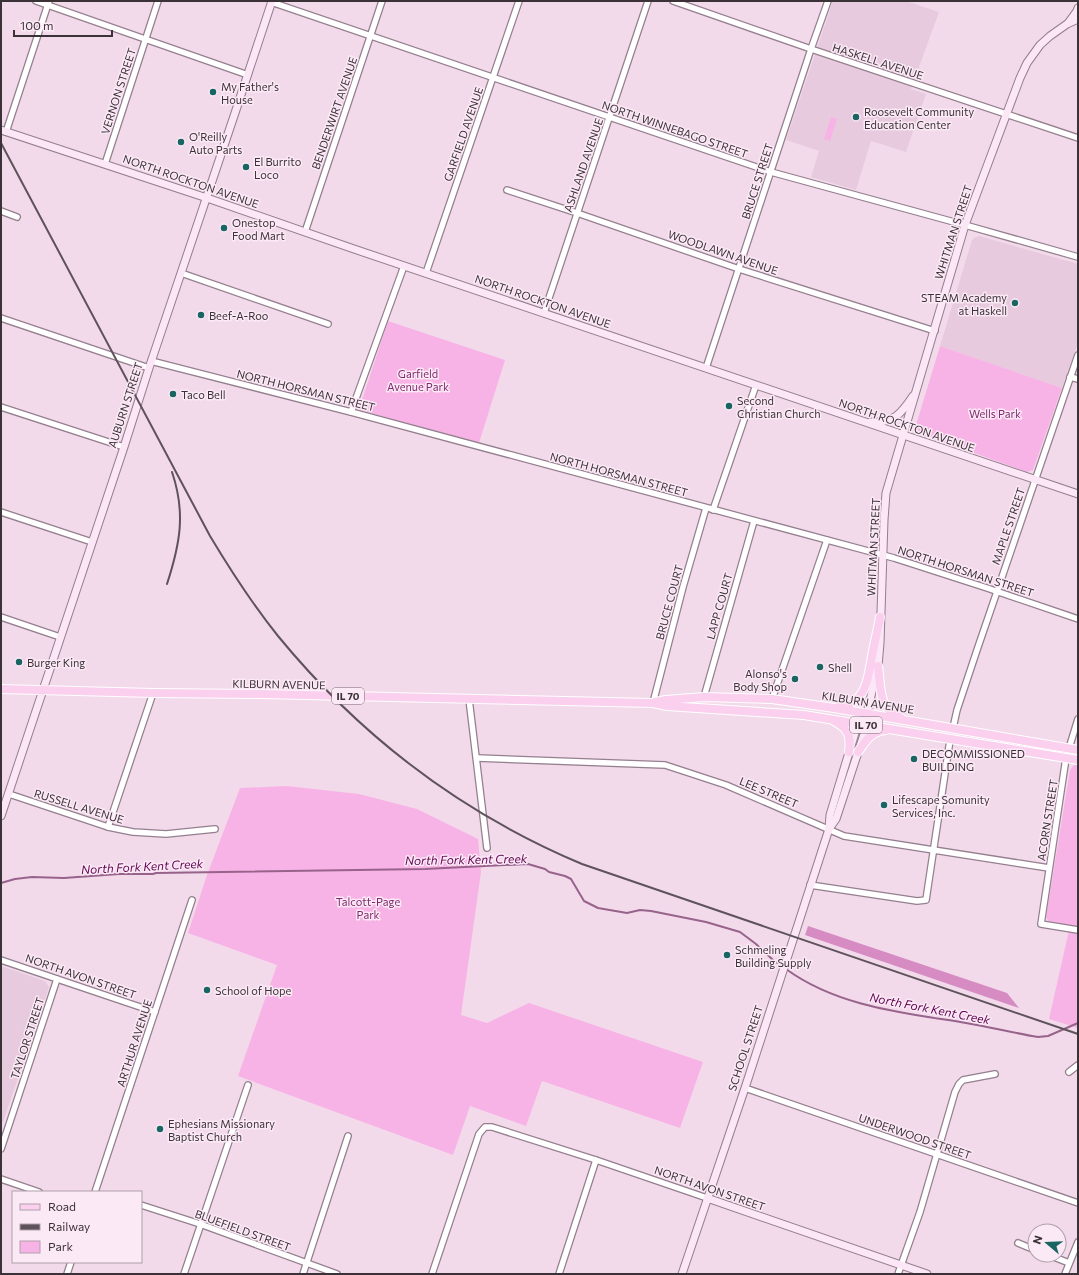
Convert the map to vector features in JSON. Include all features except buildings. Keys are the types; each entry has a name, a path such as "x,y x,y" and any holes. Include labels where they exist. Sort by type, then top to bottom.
{"main road":[{"name":"AUBURN STREET","path":"1,816 271,2"},
{"name":"WHITMAN STREET","path":"1067,24 1078,8"},
{"name":"WHITMAN STREET","path":"858,723 866,714 878,666 886,493 965,225 1006,114 1027,63 1032,54 1050,36 1067,24 1078,19"},
{"name":"NORTH ROCKTON AVENUE","path":"4,131 207,198 861,422 1078,494"},
{"path":"861,422 882,423 889,421 906,407 917,391"},
{"path":"834,708 853,703 865,690 880,617"},
{"path":"878,666 882,695 886,706 892,713 906,720"},
{"name":"KILBURN AVENUE","path":"1,689 153,694 262,694 653,703 667,706 804,715 1078,760"},
{"name":"KILBURN AVENUE","path":"653,703 666,700 704,697 772,699 834,708 1078,750"},
{"name":"SCHOOL STREET","path":"829,829 836,819 867,725 866,714"},
{"path":"829,719 838,723 846,731 850,738 849,752"},
{"name":"SCHOOL STREET","path":"682,1274 745,1088 829,829 830,815 858,723"},
{"path":"858,752 866,739 872,734 882,730 892,730"},
{"name":"NORTH AVON STREET","path":"707,1198 927,1274"}],"street":[{"path":"36,1 49,3 248,75"},
{"name":"VERNON STREET","path":"105,164 158,1"},
{"name":"BENDERWIRT AVENUE","path":"305,232 382,1"},
{"name":"GARFIELD AVENUE","path":"426,273 519,1"},
{"name":"ASHLAND AVENUE","path":"544,313 648,1"},
{"name":"HASKELL AVENUE","path":"673,1 811,49 1078,138"},
{"name":"BRUCE STREET","path":"706,368 828,1"},
{"name":"NORTH WINNEBAGO STREET","path":"271,2 771,172 1078,257"},
{"path":"4,131 49,3"},
{"name":"WOODLAWN AVENUE","path":"507,190 739,269 934,330"},
{"path":"1,211 17,216"},
{"path":"352,412 404,266"},
{"path":"181,273 328,324"},
{"name":"NORTH HORSMAN STREET","path":"1,318 150,365 352,412 884,555 997,591 1078,619"},
{"name":"MAPLE STREET","path":"953,728 957,710 976,650 1078,355"},
{"path":"1070,377 1078,379"},
{"path":"713,510 756,385"},
{"path":"1,407 124,447"},
{"name":"BRUCE COURT","path":"653,703 683,587 706,508"},
{"path":"1,512 92,542"},
{"name":"LAPP COURT","path":"704,697 754,521"},
{"path":"772,699 827,540"},
{"path":"1,617 60,637"},
{"path":"108,827 153,694"},
{"path":"469,699 487,848"},
{"name":"ACORN STREET","path":"1078,719 1066,758 1041,924 1078,930"},
{"path":"810,885 917,901 926,900 950,740"},
{"name":"LEE STREET","path":"477,758 665,765 726,785 844,836 1050,868"},
{"name":"RUSSELL AVENUE","path":"9,794 108,827 133,832 166,834 215,828"},
{"name":"ARTHUR AVENUE","path":"97,1191 192,900"},
{"name":"NORTH AVON STREET","path":"1,960 155,1012"},
{"name":"TAYLOR STREET","path":"1,1149 57,979"},
{"path":"1070,1072 1078,1065"},
{"path":"898,1274 920,1212 955,1092 963,1080 995,1074"},
{"path":"184,1274 248,1085"},
{"name":"UNDERWOOD STREET","path":"745,1088 1078,1203"},
{"name":"NORTH AVON STREET","path":"432,1274 478,1134 485,1127 492,1127 596,1160 707,1198"},
{"path":"303,1274 348,1136"},
{"path":"559,1274 596,1160"},
{"path":"1,1179 36,1191"},
{"name":"BLUEFIELD STREET","path":"142,1205 200,1224 337,1274"},
{"path":"1065,1274 1078,1242"},
{"path":"1018,1243 1027,1247"},
{"path":"67,1274 71,1263"}],"shaded area":[{"name":"Roosevelt Community Education Center","path":"833,1 906,1 939,12 911,89 926,94 906,152 871,141 856,190 811,177 819,151 786,140"},
{"name":"STEAM Academy at Haskell","path":"979,236 1078,264 1078,343 1062,388 940,346 972,240"},
{"path":"808,926 1007,993 1019,1008 805,935"},
{"path":"1,966 45,981 49,987 3,1122 1,1121"}],"green space":[{"path":"831,117 837,119 830,141 824,139"},
{"name":"Garfield Avenue Park","path":"388,321 505,360 479,443 360,410 360,406"},
{"name":"Wells Park","path":"940,346 1062,388 1033,470 1027,472 919,433 916,425"},
{"path":"1078,764 1078,1028 1049,1019 1070,926 1048,921 1046,917 1070,770 1074,765"},
{"name":"Talcott-Page Park","path":"287,786 359,794 417,809 478,839 481,872 461,1015 487,1023 529,1003 703,1062 680,1128 542,1081 526,1126 470,1106 453,1155 238,1076 277,965 188,933 207,875 240,788"}],"waterway":[{"name":"North Fork Kent Creek","path":"1,883 15,879 32,877 64,878 156,873 425,869 528,864 571,879 584,901 598,908 627,913 640,910 651,911 706,922 740,932 783,967"},
{"name":"North Fork Kent Creek","path":"786,969 806,982 827,992 850,1000 896,1012 1038,1037 1048,1036 1078,1023"}],"railway":[{"path":"1,143 210,536 226,562 251,600 278,636 343,707 379,739 416,769 455,796 538,844 582,864 1078,1034"},
{"path":"167,584 172,569 180,528 179,501 172,472"}],"place":[{"name":"My Father's House","path":"213,92"},
{"name":"Roosevelt Community Education Center","path":"856,117"},
{"name":"O'Reilly Auto Parts","path":"181,142"},
{"name":"El Burrito Loco","path":"246,167"},
{"name":"Onestop Food Mart","path":"224,228"},
{"name":"STEAM Academy at Haskell","path":"1015,303"},
{"name":"Beef-A-Roo","path":"201,315"},
{"name":"Taco Bell","path":"173,394"},
{"name":"Second Christian Church","path":"729,406"},
{"name":"Burger King","path":"19,662"},
{"name":"Shell","path":"820,667"},
{"name":"Alonso's Body Shop","path":"795,679"},
{"name":"DECOMMISSIONED BUILDING","path":"914,759"},
{"name":"Lifescape Somunity Services, Inc.","path":"884,805"},
{"name":"Schmeling Building Supply","path":"727,955"},
{"name":"School of Hope","path":"207,990"},
{"name":"Ephesians Missionary Baptist Church","path":"160,1129"}]}
